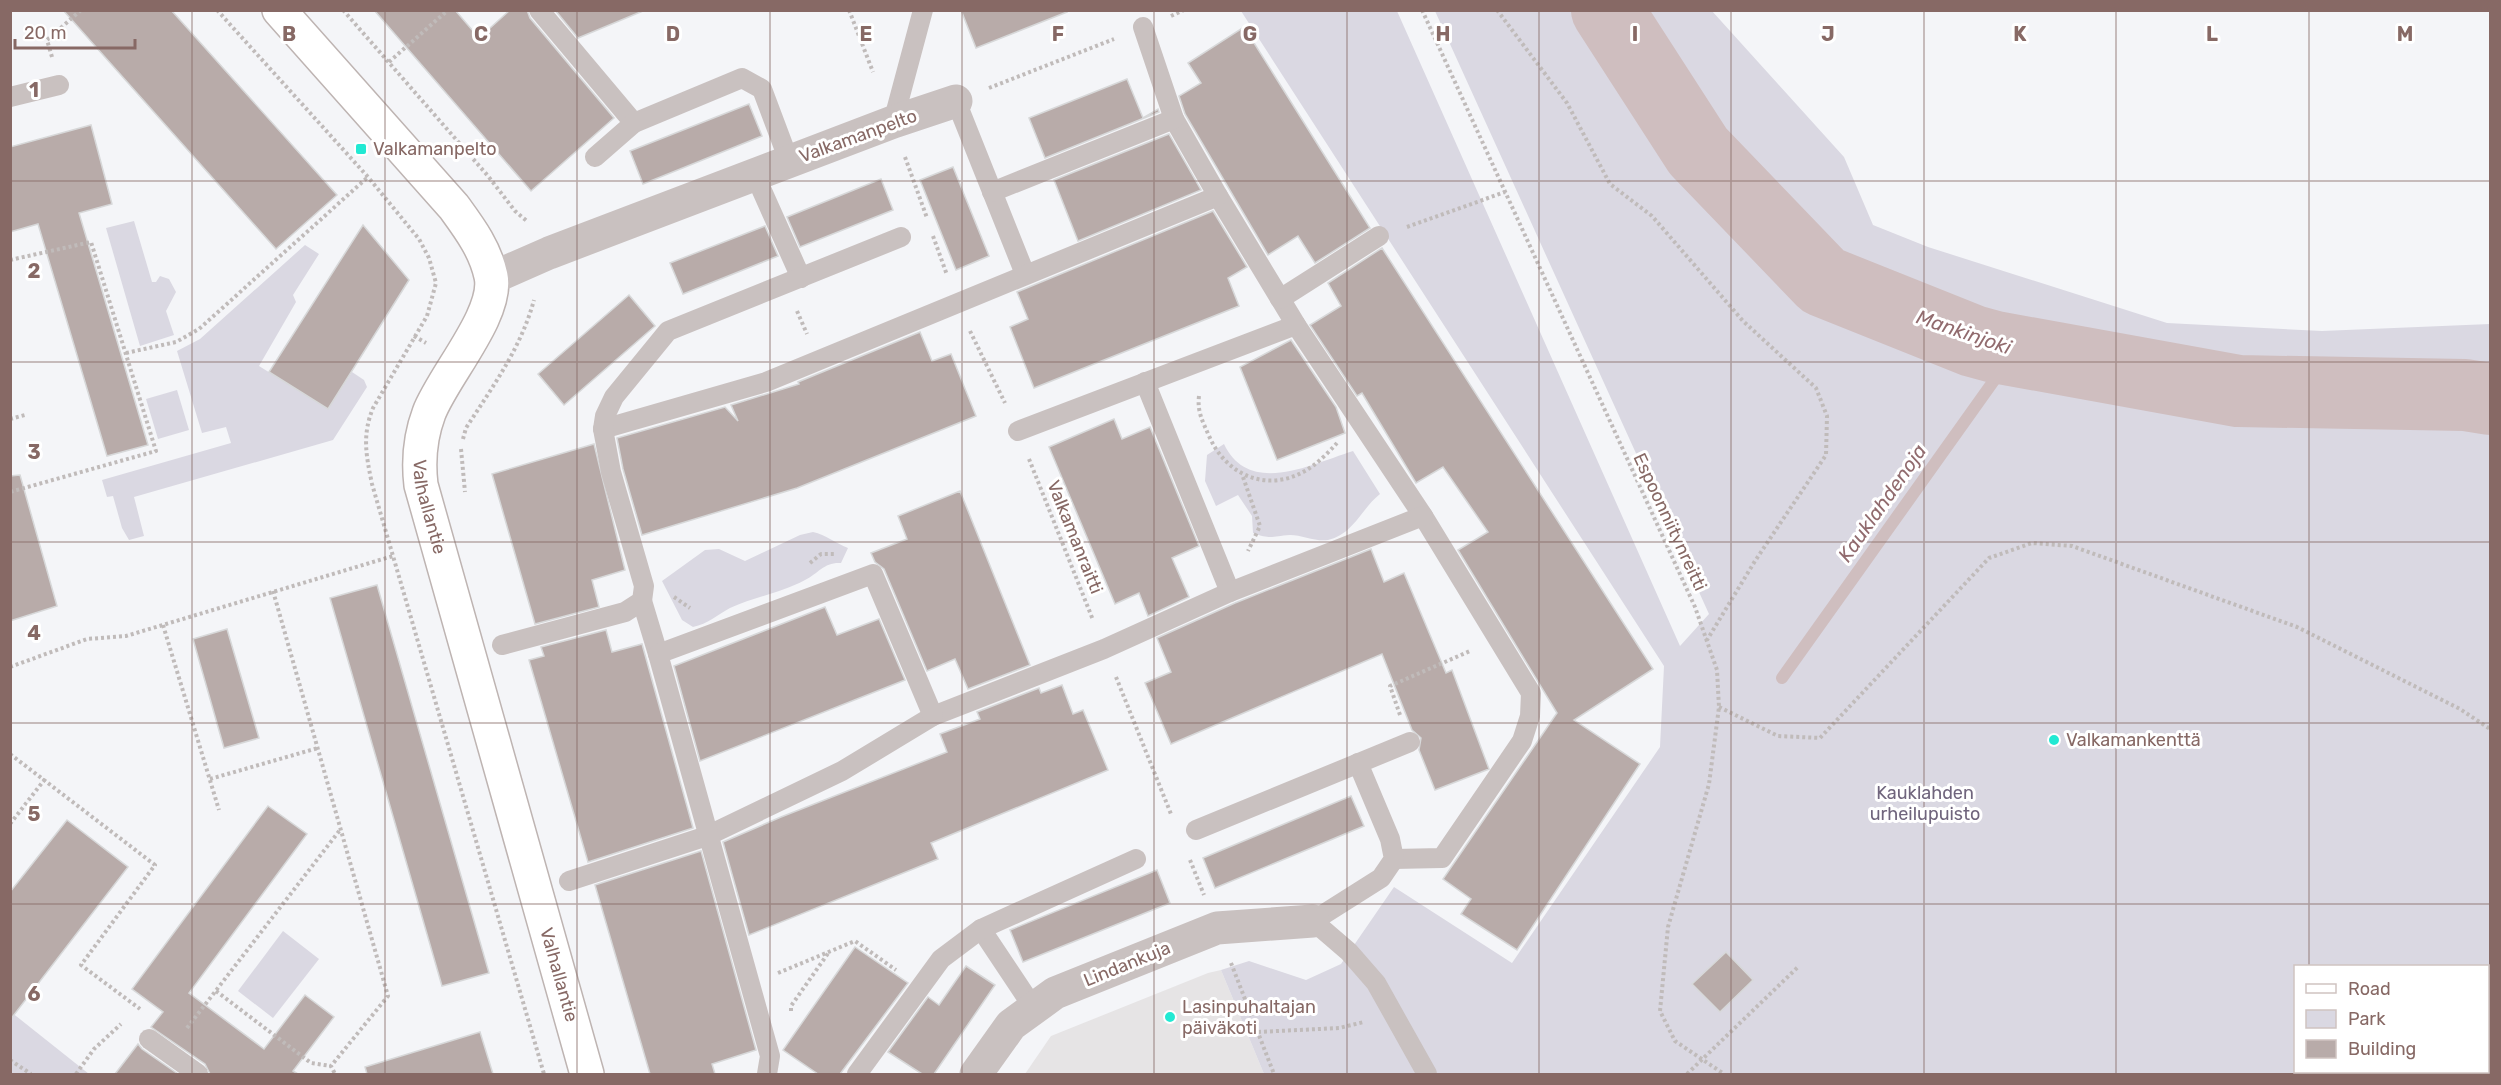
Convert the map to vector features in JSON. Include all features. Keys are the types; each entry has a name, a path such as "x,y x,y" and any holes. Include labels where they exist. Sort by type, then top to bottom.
{"street":[{"name":"Valhallantie","path":"279,10 454,207 478,239 492,278 488,308 429,411 421,440 421,485 587,1074"},
{"name":"Valkamanpelto","path":"492,278 549,253 789,161 892,122 956,101"},
{"name":"Lindankuja","path":"976,1074 1011,1025 1055,993 1217,928 1313,921"}],"lane":[{"path":"539,10 634,123"},
{"path":"892,122 923,10"},
{"path":"1143,27 1174,119 1218,196 1296,325 1423,516 1531,693 1530,716 1522,741 1442,858 1394,860"},
{"path":"595,157 634,123 742,78 762,89 789,161"},
{"path":"10,97 59,85"},
{"path":"956,101 1025,274"},
{"path":"992,192 1174,119"},
{"path":"755,174 793,281"},
{"path":"603,429 720,398 766,382 1218,196"},
{"path":"1280,299 1379,236"},
{"path":"769,1065 749,985 642,601 644,586 611,472 603,429 605,416 614,397 668,331 901,237"},
{"path":"1018,431 1296,325"},
{"path":"1145,382 1230,592"},
{"path":"569,881 707,836 842,771 933,716 1104,649 1230,592 1423,516"},
{"path":"658,654 873,574 933,716"},
{"path":"502,645 625,612 642,601"},
{"path":"1188,833 1410,742"},
{"path":"1358,763 1390,839 1394,860 1381,878 1313,921 1349,952 1376,983 1427,1074"},
{"path":"857,1074 941,959 981,929 1136,859"},
{"path":"981,929 1033,1007"},
{"path":"149,1039 198,1074"}],"path":[{"path":"59,85 47,40 81,10"},
{"path":"217,10 368,177 419,239 429,258 436,283 427,316"},
{"path":"388,62 448,10"},
{"path":"849,10 928,223"},
{"path":"956,101 1184,10"},
{"name":"Espoonniitynreitti","path":"1422,10 1695,606 1717,670 1719,707 1709,784 1668,927 1660,1011 1675,1041 1724,1074"},
{"path":"1497,10 1567,103 1610,184 1652,216 1743,321 1816,388 1827,416 1826,455 1755,561 1707,640"},
{"path":"126,354 176,342 199,329 368,177"},
{"path":"1379,236 1505,192"},
{"name":"Valkamanraitti","path":"932,234 956,302 1018,431 1104,649 1188,833 1217,928 1274,1074"},
{"path":"10,260 91,242 156,452 10,492"},
{"path":"793,281 818,360"},
{"path":"1209,358 1200,383 1197,409 1213,445 1243,476 1260,526 1230,592"},
{"path":"10,419 25,415"},
{"path":"1243,476 1262,481 1305,471 1360,421"},
{"path":"1719,707 1778,736 1820,738 1989,558 2032,543 2072,546 2297,627 2460,709 2490,729"},
{"path":"10,667 87,639 126,636 393,556"},
{"path":"273,591 388,996 331,1066"},
{"path":"163,625 219,810"},
{"path":"1410,742 1390,686 1498,639"},
{"path":"210,779 318,748"},
{"path":"10,754 155,865 81,965 143,1011 134,1017"},
{"path":"10,824 45,779"},
{"path":"168,1053 340,829"},
{"path":"749,985 855,941 920,987"},
{"path":"769,1065 792,1028 791,1006 829,951"},
{"path":"1687,1074 1799,966"},
{"path":"216,991 311,1063 331,1066"},
{"path":"1258,1032 1339,1028 1394,1015"},
{"path":"76,1074 94,1049 125,1022"},
{"path":"10,1060 31,1074"},
{"path":"331,1066 335,1074"}],"shaded area":[{"name":"Lasinpuhaltajan päiväkoti","path":"1221,970 1264,1074 1025,1074 1051,1036 1208,973"}],"green space":[{"name":"Kauklahden urheilupuisto","path":"1241,11 1397,11 1680,646 1709,614 1435,11 1712,11 1844,157 1873,225 1928,247 2167,323 2322,331 2490,324 2490,1074 1264,1074 1221,970 1249,961 1306,980 1341,964 1394,887 1512,963 1660,747 1664,666"},
{"path":"134,221 152,282 156,282 160,276 169,279 176,292 166,311 174,335 140,346 106,228"},
{"path":"305,245 319,254 293,295 296,302 259,366 328,409 352,372 364,380 367,387 333,440 134,497 144,536 129,540 122,528 113,496 107,497 102,480 231,443 226,427 202,433 177,351 200,339"},
{"path":"177,390 189,430 158,439 146,399"},
{"path":"1224,444 1235,460 1249,469 1265,473 1301,468 1353,451 1380,494 1351,527 1337,537 1319,540 1295,535 1272,537 1259,535 1253,533 1252,516 1238,495 1216,506 1205,481 1207,455"},
{"path":"813,532 848,548 841,563 830,564 787,588 730,608 698,626 693,627 682,620 662,581 705,550 719,549 745,561 800,535"},
{"path":"283,931 319,959 273,1018 238,991"},
{"path":"11,1012 89,1074 11,1074"}],"building":[{"path":"63,10 171,10 337,195 276,249"},
{"path":"374,10 455,10 479,38 510,10 527,10 530,18 614,118 531,191"},
{"path":"555,10 643,10 643,11 578,38"},
{"path":"961,10 1066,10 1067,12 976,48"},
{"path":"1244,27 1370,228 1315,263 1298,236 1268,255 1185,114 1179,96 1201,83 1188,63"},
{"path":"1127,79 1143,118 1158,109 1159,112 1045,158 1029,118"},
{"path":"749,104 762,136 643,184 630,151"},
{"path":"91,125 112,204 79,213 148,445 107,456 38,224 10,232 10,147"},
{"path":"1169,134 1201,190 1078,241 1054,180"},
{"path":"953,167 989,256 956,270 920,180"},
{"path":"881,179 893,210 800,247 787,217"},
{"path":"1213,211 1247,267 1228,278 1239,306 1034,388 1010,327 1028,319 1017,292"},
{"path":"363,225 409,280 328,409 269,372"},
{"path":"765,226 778,256 683,294 670,263"},
{"path":"1382,248 1653,669 1574,720 1640,764 1517,950 1461,914 1471,899 1443,879 1557,713 1458,550 1488,532 1443,467 1416,483 1362,393 1357,396 1310,325 1341,306 1328,283"},
{"path":"629,295 655,326 564,405 538,374"},
{"path":"920,332 932,361 951,354 976,416 797,488 642,535 623,469 617,438 725,407 738,421 731,405 799,384 798,382"},
{"path":"1291,340 1336,407 1345,433 1277,460 1240,367"},
{"path":"1114,419 1122,439 1150,427 1199,546 1172,558 1189,597 1148,616 1139,593 1115,604 1049,447"},
{"path":"594,444 625,570 592,580 599,607 535,624 492,474"},
{"path":"20,475 57,606 10,621 10,476"},
{"path":"960,491 1030,665 968,689 955,659 927,671 884,569 875,562 871,553 907,539 898,516"},
{"path":"1371,549 1384,582 1404,573 1446,673 1452,670 1489,769 1435,790 1419,750 1421,738 1412,730 1382,654 1171,744 1145,683 1171,672 1157,638 1235,603"},
{"path":"377,585 489,973 442,986 330,598"},
{"path":"825,607 837,635 879,619 905,680 700,761 674,666"},
{"path":"227,629 259,738 224,748 193,639"},
{"path":"606,630 612,652 642,644 693,828 588,862 529,660 544,656 541,647"},
{"path":"1062,685 1073,714 1083,710 1108,770 931,843 938,859 749,935 723,842 947,752 940,734 980,719 977,712 1039,688 1041,693"},
{"path":"1351,796 1364,826 1215,888 1203,858"},
{"path":"268,806 307,834 189,993 264,1049 305,995 334,1017 293,1071 298,1074 210,1074 205,1064 151,1027 163,1012 132,989"},
{"path":"67,820 128,867 10,1020 10,892"},
{"path":"701,851 756,1050 712,1064 715,1074 650,1074 595,885"},
{"path":"1157,870 1170,903 1023,962 1010,930"},
{"path":"855,947 908,983 840,1074 818,1074 783,1050"},
{"path":"1726,952 1753,980 1720,1012 1692,984"},
{"path":"966,966 995,985 934,1074 922,1074 888,1052 928,997 939,1005"},
{"path":"480,1032 493,1074 367,1074 365,1067"},
{"path":"138,1044 142,1049 178,1074 115,1074"}],"waterway":[{"name":"Mankinjoki","path":"1607,10 1698,151 1823,281 1973,341 1995,347 2238,391 2465,395 2490,399"},
{"name":"Kauklahdenoja","path":"1782,678 2015,351"}],"place":[{"name":"Valkamanpelto","path":"361,149"},
{"name":"Valkamankenttä","path":"2054,740"},
{"name":"Lasinpuhaltajan päiväkoti","path":"1170,1017"}]}
